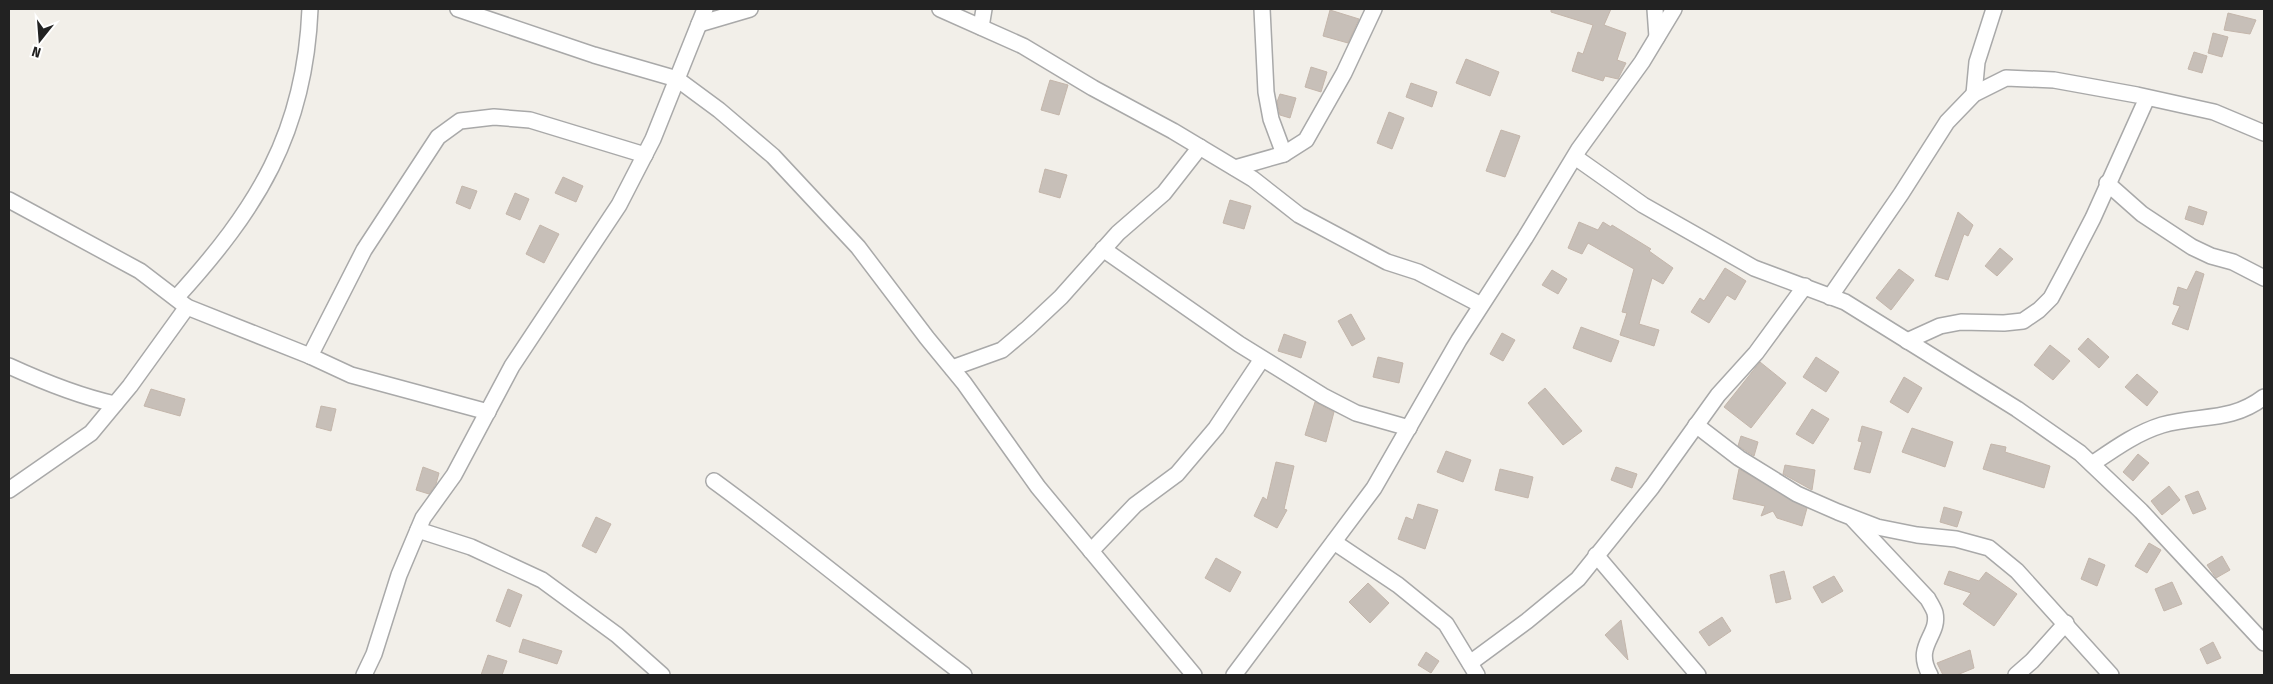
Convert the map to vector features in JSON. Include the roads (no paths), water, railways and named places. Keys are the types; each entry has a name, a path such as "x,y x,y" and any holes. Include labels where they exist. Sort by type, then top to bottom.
{"street":[{"path":"9,490 91,434 115,404 181,302 257,197 285,139 300,88 310,9"},
{"path":"458,9 594,55 677,79 719,110 773,156 858,247 952,368 1038,487 1194,675"},
{"path":"364,675 374,654 399,575 423,518 454,475 517,358 619,205 645,155 706,9"},
{"path":"699,24 750,9"},
{"path":"940,9 1023,46 1200,147 1236,168 1299,215 1387,262 1418,272 1481,305"},
{"path":"981,27 984,9"},
{"path":"1262,9 1266,92 1271,119 1284,154"},
{"path":"1236,168 1284,154 1306,140 1344,73 1374,9"},
{"path":"1655,9 1657,37"},
{"path":"1234,675 1374,488 1459,340 1575,157 1674,9"},
{"path":"1974,94 1977,62 1994,9"},
{"path":"1830,296 1902,194 1947,122 1974,94 2006,78 2054,80 2214,112 2264,133"},
{"path":"1907,341 1940,326 1961,322 2004,323 2024,321 2052,298 2093,218 2147,98"},
{"path":"310,356 364,250 438,137 460,121 494,117 530,120 645,155"},
{"path":"952,368 1002,350 1061,298 1103,249 1164,193 1200,147"},
{"path":"1575,157 1643,205 1754,268 1845,302 2017,409 2080,453 2141,511 2264,643"},
{"path":"2108,183 2142,214 2192,247 2211,256 2233,262 2264,278"},
{"path":"9,200 140,271 181,302 351,375 488,412"},
{"path":"1103,249 1262,359 1356,413 1409,428"},
{"path":"1334,542 1398,585 1446,624 1474,669 1527,621 1578,579 1652,487 1718,395 1756,353 1805,286"},
{"path":"1091,552 1135,505 1177,474 1216,428 1262,359"},
{"path":"9,366 52,386 88,398 115,404"},
{"path":"2092,464 2135,436 2162,425 2185,420 2213,419 2254,405 2264,397"},
{"path":"1696,425 1739,458 1797,494 1851,517 1877,527 1917,535 1956,539 1989,548 2018,571 2066,622 2111,675"},
{"path":"714,481 807,550 857,594 964,675"},
{"path":"1851,517 1928,599 1936,614 1934,626 1924,652 1925,666 1930,675"},
{"path":"418,530 471,547 542,580 617,635 662,675"},
{"path":"1596,555 1698,675"},
{"path":"2016,675 2032,661 2066,622"}]}
